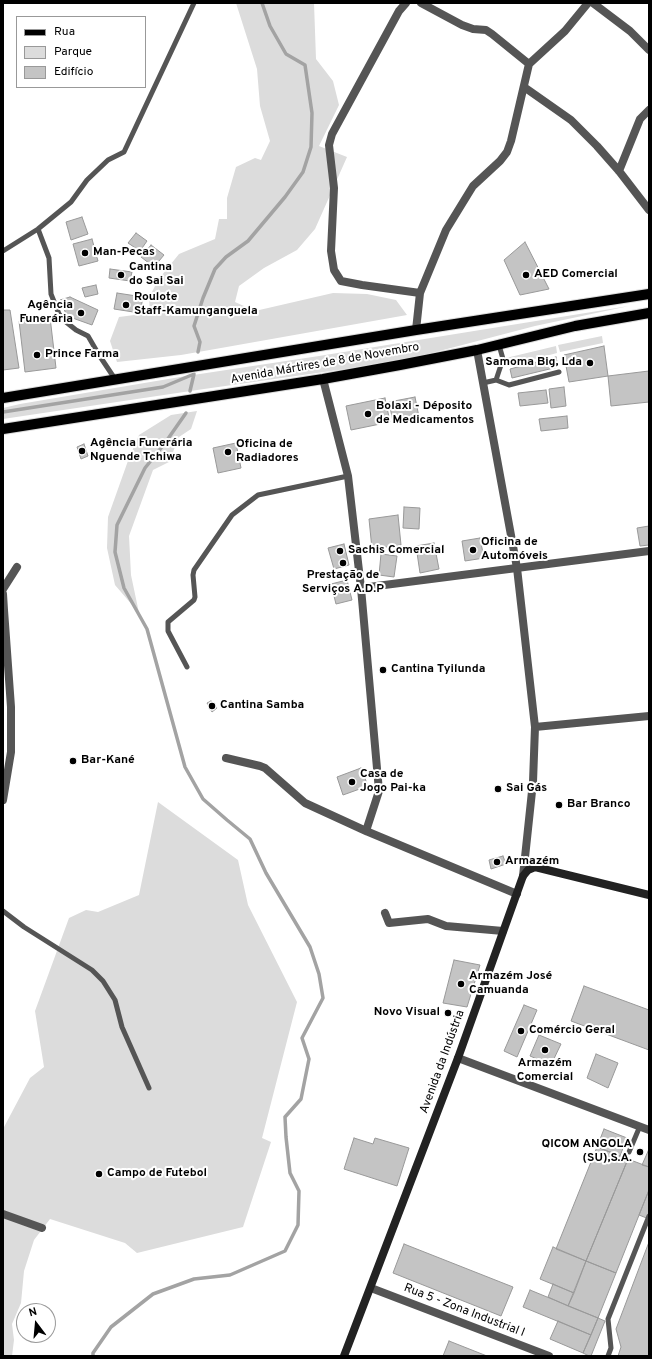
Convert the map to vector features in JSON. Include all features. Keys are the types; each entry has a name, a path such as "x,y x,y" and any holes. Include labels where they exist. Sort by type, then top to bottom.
{"main road":[{"name":"Avenida Mártires de 8 de Novembro","path":"3,398 416,330 649,294"},
{"name":"Avenida Mártires de 8 de Novembro","path":"3,429 323,379 477,350 575,326 649,313"}],"street":[{"path":"406,3 399,11 332,134 329,145 334,188 331,252 334,270 341,280 362,285 420,293"},
{"path":"421,3 462,25 473,29 486,30 529,64"},
{"path":"578,3 581,12"},
{"path":"416,330 420,293 446,230 473,186 500,161 507,152 511,141 529,64 565,31 588,3"},
{"path":"593,3 630,31 649,50"},
{"path":"524,87 571,120 619,171 649,210"},
{"path":"619,171 640,119 649,110"},
{"path":"477,350 517,568 535,726 533,782 523,876"},
{"path":"323,379 348,476 361,588 379,791 366,831"},
{"path":"361,588 649,551"},
{"path":"3,589 17,567"},
{"path":"3,594 11,707 10,752 3,800"},
{"path":"535,726 649,716"},
{"path":"226,758 265,768 305,803 366,831 517,894"},
{"path":"523,876 528,870 535,867 649,895"},
{"name":"Avenida da Indústria","path":"344,1356 458,1058 523,876"},
{"path":"385,913 389,923 428,919 446,926 503,930"},
{"path":"458,1058 649,1130"},
{"path":"3,1214 42,1228"},
{"name":"Rua 5 - Zona Industrial I","path":"371,1288 549,1356"}],"lane":[{"path":"3,252 38,229 71,202 87,180 108,160 124,152 194,3"},
{"path":"38,229 49,258 51,294 59,314 76,330 88,336 116,379"},
{"path":"496,380 503,359 499,345"},
{"path":"483,383 496,380 509,385 559,372"},
{"path":"187,667 168,631 168,622 194,600 194,570 232,516 258,495 348,476"},
{"path":"3,911 24,927 92,970 103,981 115,1000 122,1027 148,1088"},
{"path":"629,1152 640,1126"},
{"path":"608,1356 611,1348 608,1319 649,1216"}],"green space":[{"path":"236,3 314,3 316,59 333,81 339,105 319,146 347,157 315,229 297,250 264,268 239,286 235,302 255,311 333,293 367,294 396,300 407,315 181,355 117,362 110,341 119,317 150,313 149,298 158,280 179,254 215,239 219,219 227,219 227,198 236,167 255,158 261,160 270,141 260,106 257,69"},
{"path":"629,306 535,326 424,355 345,369 3,419 3,408 20,404 180,377"},
{"path":"602,336 603,343 560,352 558,345"},
{"path":"556,346 557,353 508,366 506,358"},
{"path":"197,411 191,429 179,437 169,462 153,470 129,536 131,575 139,613 115,585 107,548 108,517 129,458 139,435 171,415"},
{"path":"158,802 238,860 248,905 297,1002 262,1138 271,1142 243,1227 137,1253 125,1243 50,1219 34,1240 24,1271 21,1303 16,1303 16,1315 12,1324 14,1340 12,1356 3,1356 3,1129 30,1078 44,1067 35,1011 69,918 86,910 98,912 139,895"}],"building":[{"path":"82,217 88,234 71,240 66,222"},
{"path":"136,233 147,241 140,251 128,243"},
{"name":"Man-Pecas","path":"92,239 98,261 79,266 73,244"},
{"name":"AED Comercial","path":"525,242 549,289 520,295 504,260"},
{"path":"151,245 164,255 154,267 141,257"},
{"path":"110,269 132,272 130,281 109,278"},
{"path":"96,285 98,294 85,297 82,288"},
{"path":"117,293 143,297 140,313 114,309"},
{"name":"Agência Funerária","path":"70,297 98,310 92,325 67,316 60,300"},
{"path":"3,310 10,310 19,368 3,370"},
{"path":"50,317 56,368 25,372 19,321"},
{"path":"604,346 608,376 569,382 564,355"},
{"path":"556,357 558,367 512,378 510,369"},
{"path":"649,371 649,402 611,406 608,376"},
{"path":"564,387 566,406 551,408 549,389"},
{"path":"546,390 548,403 520,406 518,393"},
{"path":"415,397 419,417 393,422 389,402"},
{"name":"Bolaxi - Déposito de Medicamentos","path":"385,398 390,422 351,430 346,406"},
{"path":"567,416 568,428 541,431 539,419"},
{"path":"236,443 241,468 218,473 213,448"},
{"name":"Agência Funerária Nguende Tchiwa","path":"84,444 88,456 81,459 77,447"},
{"path":"404,507 420,508 419,529 403,528"},
{"path":"398,515 401,545 372,549 369,519"},
{"path":"649,526 649,545 640,546 637,528"},
{"name":"Oficina de Automóveis","path":"480,538 484,558 465,561 462,541"},
{"path":"434,543 439,569 420,573 416,546"},
{"path":"344,544 349,565 334,569 328,548"},
{"path":"381,554 397,556 394,577 379,575"},
{"path":"347,580 352,600 336,604 331,584"},
{"name":"Cantina Samba","path":"211,701 217,708 212,712 207,703"},
{"name":"Casa de Jogo Pai-ka","path":"361,768 368,786 343,795 337,777"},
{"name":"Armazém","path":"503,856 506,864 491,869 489,860"},
{"name":"Armazém José Camuanda","path":"454,960 480,965 467,1007 443,1003"},
{"path":"584,986 649,1010 649,1050 571,1021"},
{"name":"Comércio Geral","path":"524,1005 537,1010 517,1057 504,1051"},
{"name":"Armazém Comercial","path":"539,1035 561,1044 551,1065 530,1056"},
{"path":"596,1054 618,1063 608,1088 587,1078"},
{"path":"604,1129 627,1138 620,1156 597,1147"},
{"path":"354,1138 373,1144 375,1138 409,1148 397,1186 344,1169"},
{"path":"597,1147 628,1159 586,1261 556,1249"},
{"path":"649,1149 649,1167 642,1165"},
{"path":"628,1159 649,1167 649,1190 616,1273 586,1261"},
{"path":"649,1190 649,1219 639,1215"},
{"path":"649,1242 649,1356 618,1356 621,1347 616,1329"},
{"path":"404,1244 513,1287 501,1316 393,1273"},
{"path":"553,1247 586,1261 574,1293 540,1279"},
{"path":"586,1261 616,1273 598,1318 568,1306"},
{"path":"553,1284 574,1293 568,1306 548,1297"},
{"path":"530,1290 598,1318 591,1335 523,1307"},
{"path":"598,1318 605,1321 591,1356 589,1356 583,1353"},
{"path":"558,1321 591,1335 583,1353 550,1339"},
{"path":"449,1341 487,1356 443,1356"}],"waterway":[{"path":"198,352 200,342 194,326 203,298 215,269 226,257 248,241 285,197 303,172 311,147 312,113 305,65 286,54 270,26 262,3"},
{"path":"190,391 194,374"},
{"path":"3,412 163,387 194,374"},
{"path":"93,1356 93,1353 111,1327 153,1294 194,1279 230,1275 285,1251 298,1225 299,1191 290,1173 285,1117 301,1099 309,1059 302,1038 323,998 319,974 310,947 266,873 250,839 203,799 185,767 147,629 124,588 115,552 117,525 145,468 186,413"}],"place":[{"name":"Man-Pecas","path":"85,253"},
{"name":"Cantina do Sai Sai","path":"121,275"},
{"name":"AED Comercial","path":"526,275"},
{"name":"Roulote Staff-Kamunganguela","path":"126,305"},
{"name":"Agência Funerária","path":"81,313"},
{"name":"Prince Farma","path":"37,355"},
{"name":"Samoma Big, Lda","path":"590,363"},
{"name":"Bolaxi - Déposito de Medicamentos","path":"368,414"},
{"name":"Agência Funerária Nguende Tchiwa","path":"82,451"},
{"name":"Oficina de Radiadores","path":"228,452"},
{"name":"Oficina de Automóveis","path":"473,550"},
{"name":"Sachis Comercial","path":"340,551"},
{"name":"Prestação de Serviços A.D.P","path":"343,563"},
{"name":"Cantina Tyilunda","path":"383,670"},
{"name":"Cantina Samba","path":"212,706"},
{"name":"Bar-Kané","path":"73,761"},
{"name":"Casa de Jogo Pai-ka","path":"352,782"},
{"name":"Sai Gás","path":"498,789"},
{"name":"Bar Branco","path":"559,805"},
{"name":"Armazém","path":"497,862"},
{"name":"Armazém José Camuanda","path":"461,984"},
{"name":"Novo Visual","path":"448,1013"},
{"name":"Comércio Geral","path":"521,1031"},
{"name":"Armazém Comercial","path":"545,1050"},
{"name":"QICOM ANGOLA (SU),S.A.","path":"640,1152"},
{"name":"Campo de Futebol","path":"99,1174"}]}
